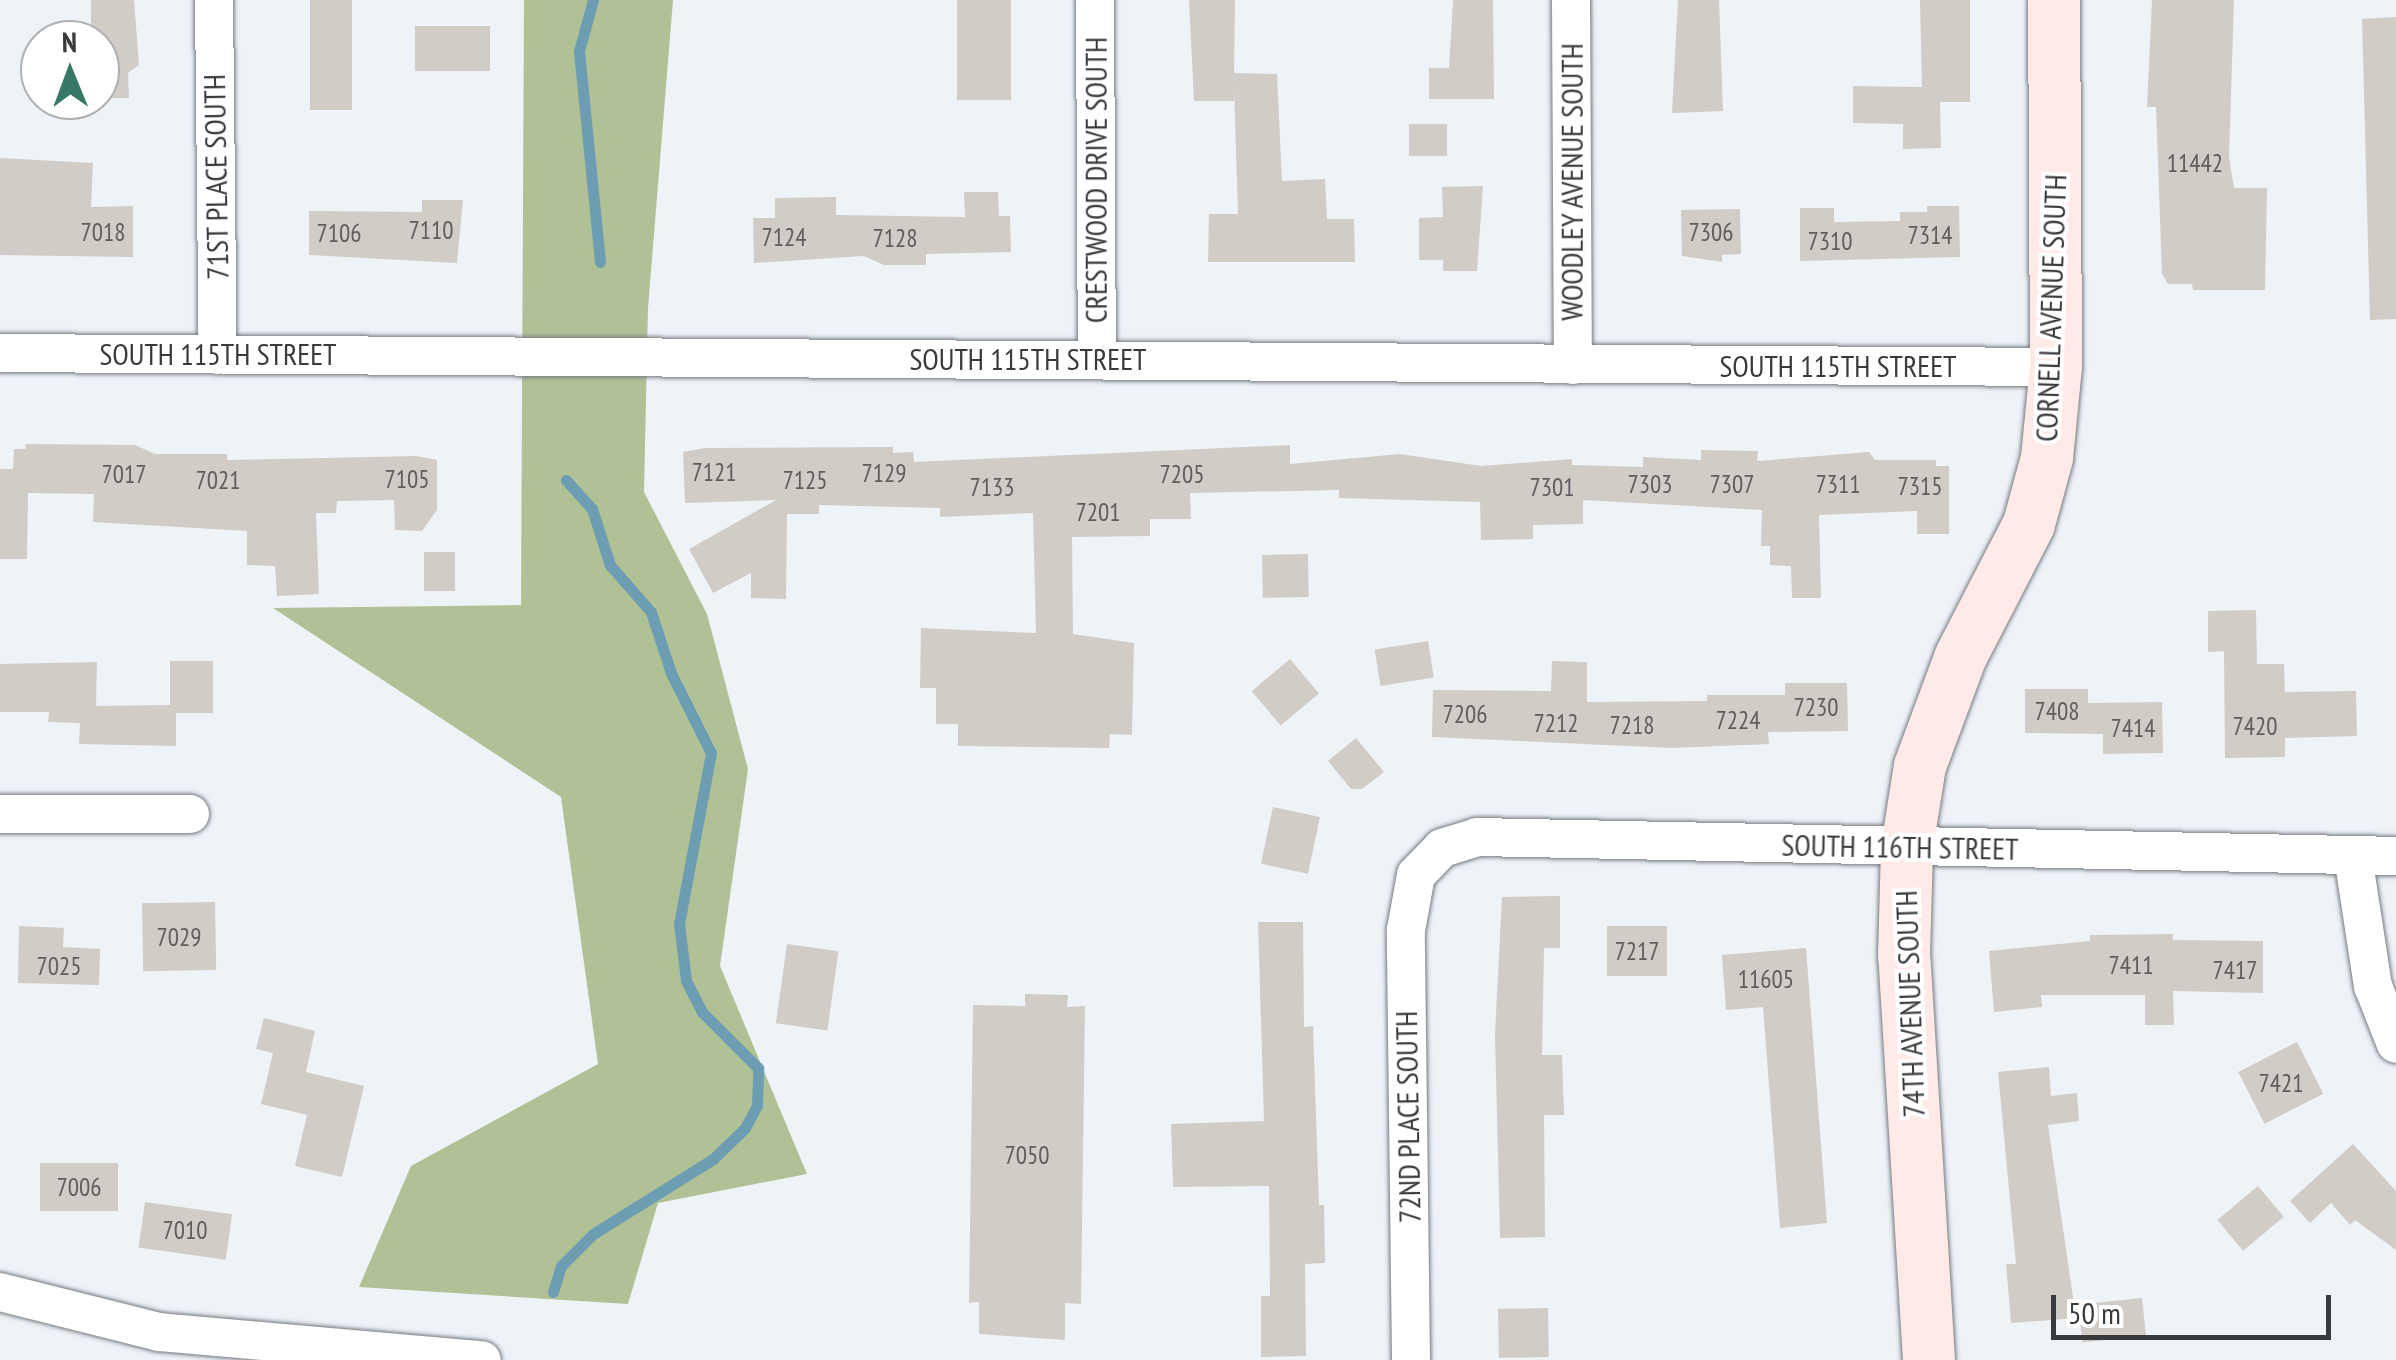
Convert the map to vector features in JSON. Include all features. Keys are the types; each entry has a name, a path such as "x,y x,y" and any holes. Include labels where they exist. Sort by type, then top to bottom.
{"street":[{"name":"71ST PLACE SOUTH","path":"214,0 218,355"},
{"name":"CRESTWOOD DRIVE SOUTH","path":"1095,0 1097,359"},
{"name":"WOODLEY AVENUE SOUTH","path":"1572,0 1573,365"},
{"name":"CORNELL AVENUE SOUTH","path":"1960,656 2034,512 2056,367 2054,0"},
{"name":"SOUTH 115TH STREET","path":"0,353 2056,367"},
{"name":"74TH AVENUE SOUTH","path":"1929,1360 1904,956 1907,847 1920,766 1960,656"},
{"path":"0,814 190,814"},
{"name":"SOUTH 116TH STREET","path":"1416,874 1442,848 1477,837 2396,856"},
{"path":"2353,856 2372,986 2396,1044"},
{"name":"72ND PLACE SOUTH","path":"1411,1360 1406,930 1416,874"},
{"path":"0,1292 160,1332 482,1360"}],"green space":[{"path":"524,0 673,0 648,308 644,492 707,614 748,769 720,966 807,1174 658,1203 628,1304 359,1287 411,1166 598,1064 561,797 273,608 521,605"}],"building":[{"path":"91,0 134,0 139,65 128,73 129,98 120,98 120,20 91,20"},
{"path":"310,0 352,0 352,110 310,110"},
{"path":"957,0 1011,0 1011,100 957,100"},
{"path":"1189,0 1235,0 1234,73 1277,74 1282,181 1325,179 1327,219 1354,219 1355,262 1208,262 1209,214 1238,214 1234,87 1234,101 1194,101"},
{"path":"1453,0 1493,0 1494,99 1429,99 1429,68 1449,68"},
{"path":"1678,0 1719,0 1723,111 1672,113"},
{"path":"1920,0 1970,0 1970,102 1940,102 1941,148 1903,149 1903,124 1853,123 1853,86 1922,87"},
{"path":"2152,0 2234,0 2229,157 2234,188 2267,188 2265,290 2193,290 2192,284 2168,284 2162,274 2156,107 2147,107"},
{"path":"2396,17 2396,319 2370,320 2362,19"},
{"path":"415,26 490,26 490,71 415,71"},
{"path":"1409,124 1447,124 1447,156 1409,156"},
{"path":"0,158 93,163 91,207 133,206 133,257 0,255"},
{"path":"1483,186 1477,271 1443,271 1443,260 1419,260 1419,218 1443,217 1442,187"},
{"path":"964,192 998,192 999,216 1010,216 1011,252 926,254 926,265 884,265 864,256 754,263 753,218 775,218 775,198 836,197 836,215 965,217"},
{"path":"422,200 463,200 457,263 309,255 309,211 422,212"},
{"path":"1927,206 1959,206 1960,257 1800,261 1800,208 1834,208 1834,222 1900,221 1900,212 1927,212"},
{"path":"1740,209 1741,254 1722,255 1722,262 1682,256 1681,210"},
{"path":"25,444 135,445 155,454 227,454 227,460 417,456 437,460 437,510 422,531 395,530 394,500 337,501 336,513 316,513 319,594 277,596 275,566 247,565 247,531 93,522 94,494 28,493 27,559 0,559 0,469 13,469 14,449 26,449"},
{"path":"1290,445 1290,464 1400,454 1481,466 1572,459 1572,465 1643,467 1643,457 1701,460 1701,450 1758,451 1757,461 1869,452 1875,460 1936,460 1936,466 1949,466 1949,534 1917,534 1917,511 1819,515 1821,598 1792,598 1791,566 1770,565 1770,546 1761,546 1762,510 1583,500 1583,524 1533,525 1533,539 1481,540 1480,502 1339,498 1339,490 1190,493 1191,519 1150,519 1150,536 1072,537 1073,634 1134,643 1132,735 1110,734 1109,748 958,746 958,724 936,724 936,688 920,688 921,628 1036,633 1033,513 940,517 940,508 819,505 819,514 787,514 786,599 751,598 751,573 713,593 689,549 776,500 685,503 683,452 705,448 893,447 893,453 913,452 914,462"},
{"path":"424,552 455,552 455,591 424,591"},
{"path":"1308,554 1309,597 1263,598 1262,555"},
{"path":"2256,610 2257,664 2284,664 2285,692 2356,691 2357,736 2285,738 2285,757 2225,758 2224,651 2208,652 2208,611"},
{"path":"1428,641 1434,678 1380,686 1375,649"},
{"path":"1290,659 1319,693 1281,726 1252,691"},
{"path":"170,661 213,661 213,713 176,713 176,746 79,744 80,723 48,722 49,712 0,712 0,664 97,662 96,706 170,705"},
{"path":"1552,661 1587,662 1587,702 1707,701 1707,695 1785,695 1785,683 1847,683 1848,731 1768,732 1769,744 1672,748 1432,737 1433,690 1551,691"},
{"path":"2025,689 2088,689 2088,703 2162,702 2163,753 2103,754 2103,734 2025,733"},
{"path":"1356,738 1384,772 1362,789 1351,789 1328,761"},
{"path":"1273,807 1320,817 1308,874 1261,864"},
{"path":"1560,896 1560,948 1544,948 1542,1055 1562,1055 1564,1115 1544,1115 1545,1237 1500,1238 1495,1034 1502,897"},
{"path":"215,902 216,970 143,971 142,903"},
{"path":"1258,922 1303,922 1304,1027 1313,1026 1319,1205 1324,1205 1325,1263 1305,1264 1306,1356 1261,1357 1261,1296 1270,1296 1269,1186 1173,1187 1171,1124 1264,1121"},
{"path":"19,926 64,928 63,947 100,949 99,985 18,983"},
{"path":"1607,926 1667,926 1667,976 1607,976"},
{"path":"2173,934 2173,940 2263,941 2263,993 2173,991 2174,1025 2145,1025 2145,995 2041,995 2042,1007 1994,1012 1989,951 2090,941 2090,935"},
{"path":"787,944 838,951 827,1030 776,1023"},
{"path":"1806,948 1827,1223 1780,1228 1763,1007 1726,1010 1722,955"},
{"path":"1025,994 1068,995 1067,1007 1085,1006 1081,1304 1065,1303 1065,1340 979,1334 979,1302 969,1303 973,1005 1025,1006"},
{"path":"264,1018 315,1031 306,1072 364,1086 342,1177 295,1166 307,1115 261,1104 273,1053 256,1049"},
{"path":"2297,1042 2323,1094 2265,1124 2238,1072"},
{"path":"2049,1067 2051,1096 2077,1093 2079,1121 2048,1125 2076,1318 2011,1323 2006,1264 2016,1264 1998,1072"},
{"path":"2353,1144 2396,1191 2396,1250 2355,1220 2350,1225 2331,1203 2310,1223 2290,1201"},
{"path":"40,1163 118,1163 118,1211 40,1211"},
{"path":"2258,1186 2284,1217 2243,1251 2217,1220"},
{"path":"145,1202 232,1214 226,1260 139,1248"},
{"path":"2142,1298 2146,1336 2082,1342 2078,1305"},
{"path":"1548,1308 1549,1357 1499,1358 1498,1309"}],"waterway":[{"path":"593,0 579,51 600,262"},
{"path":"553,1292 561,1266 593,1234 713,1159 745,1128 757,1105 758,1068 702,1012 686,980 679,924 711,753 671,673 651,612 610,565 592,509 566,480"}]}
